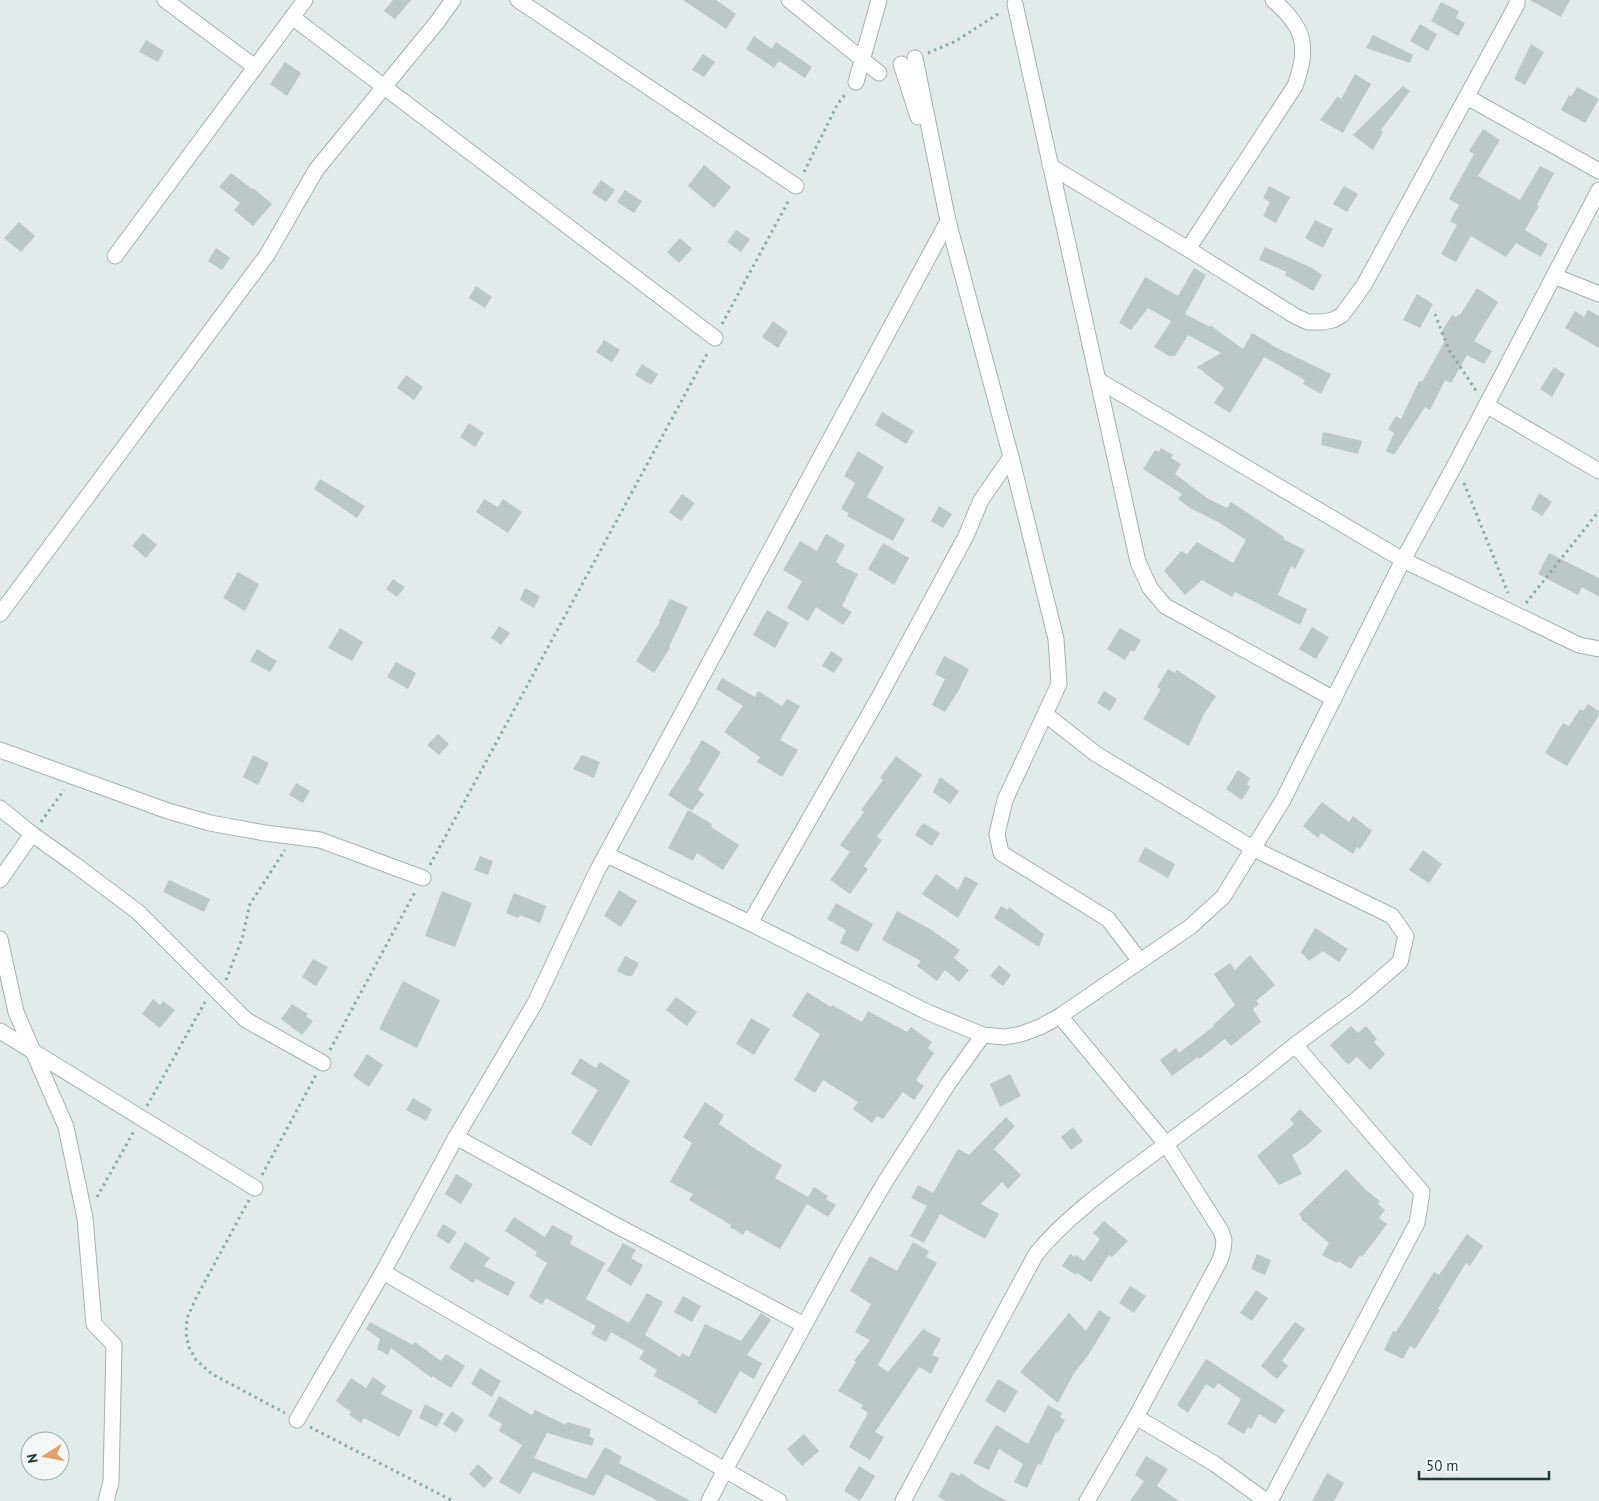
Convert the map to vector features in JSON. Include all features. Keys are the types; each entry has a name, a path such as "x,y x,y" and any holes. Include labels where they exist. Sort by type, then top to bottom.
{"street":[{"path":"165,0 255,68"},
{"path":"116,256 305,0"},
{"path":"0,614 267,255 316,170 438,22 453,0"},
{"path":"518,0 796,186"},
{"path":"789,0 879,73"},
{"path":"856,82 879,0"},
{"path":"1188,249 1295,86 1301,70 1304,54 1298,28 1288,14 1273,0"},
{"path":"1050,166 1295,316 1308,322 1333,320 1342,315 1364,285 1517,4 1517,0"},
{"path":"1015,4 1138,562 1150,588 1165,606 1334,699"},
{"path":"292,18 715,338"},
{"path":"908,61 948,222 1011,457 1056,639 1059,684 1005,800 997,834 1001,853 1108,919 1140,961"},
{"path":"791,494 955,228 908,61"},
{"path":"1467,97 1599,171"},
{"path":"607,855 750,923 927,1012 983,1035 1005,1037 1021,1034 1040,1027 1060,1016 1190,927 1223,897 1284,800 1403,560 1599,190"},
{"path":"297,1420 383,1272 456,1137 535,1003 596,873 948,222"},
{"path":"1554,276 1599,294"},
{"path":"1098,380 1403,560 1579,645 1599,649"},
{"path":"1486,405 1599,471"},
{"path":"750,923 878,699 966,536 981,500 1011,457"},
{"path":"903,1501 1036,1254 1050,1237 1166,1144 1357,999 1400,962 1406,936 1392,916 1254,849 1096,754 1045,714"},
{"path":"0,750 168,811 210,823 320,840 423,878"},
{"path":"0,808 32,834 138,912 246,1020 323,1063"},
{"path":"0,880 32,834"},
{"path":"0,939 16,1012 66,1127 86,1218 94,1324 114,1345 111,1482 106,1501"},
{"path":"1060,1016 1166,1144 1221,1231 1224,1240 1223,1250 1211,1278 1088,1501"},
{"path":"0,1031 255,1188"},
{"path":"709,1501 804,1325 885,1182 948,1084 983,1035"},
{"path":"1270,1501 1417,1224 1422,1192 1295,1045"},
{"path":"456,1137 608,1221 804,1325"},
{"path":"383,1272 779,1501"},
{"path":"1136,1417 1215,1464 1266,1501"}],"path":[{"path":"908,61 956,41 1015,4"},
{"path":"453,1501 212,1374 196,1360 189,1347 186,1334 187,1318 255,1188 715,338 819,143 837,104 856,82"},
{"path":"1435,314 1449,350 1486,405"},
{"path":"1456,463 1517,615 1599,511"},
{"path":"32,834 74,776"},
{"path":"221,994 242,939 250,904 294,836"}],"building":[{"path":"393,0 411,0 395,19 384,11"},
{"path":"683,0 716,0 736,14 726,29"},
{"path":"1530,0 1570,0 1561,17"},
{"path":"1441,2 1459,11 1456,18 1465,23 1458,36 1431,21"},
{"path":"1420,24 1437,34 1428,51 1410,41"},
{"path":"1373,35 1413,55 1410,63 1366,48"},
{"path":"754,36 772,49 776,42 812,67 805,78 779,61 774,68 746,49"},
{"path":"146,40 164,51 158,62 139,52"},
{"path":"1531,44 1544,52 1525,85 1514,79"},
{"path":"703,54 715,62 704,77 692,70"},
{"path":"285,62 301,73 287,96 270,84"},
{"path":"1355,74 1371,84 1343,133 1320,120 1338,96 1341,99"},
{"path":"1403,86 1410,91 1381,130 1383,132 1373,150 1353,135"},
{"path":"1577,87 1599,99 1585,123 1561,110 1569,95 1571,97"},
{"path":"1483,129 1500,140 1478,176 1520,200 1540,166 1554,173 1537,205 1539,206 1525,230 1548,244 1541,257 1516,243 1506,257 1471,236 1456,262 1441,254 1457,225 1450,221 1459,205 1449,199 1474,154 1469,151"},
{"path":"704,165 731,187 714,208 688,186"},
{"path":"231,173 272,204 253,226 234,210 240,203 219,187"},
{"path":"601,180 615,190 606,202 592,193"},
{"path":"1269,186 1290,197 1276,223 1263,216 1270,202 1263,198"},
{"path":"1344,186 1358,194 1347,212 1333,204"},
{"path":"625,190 642,201 634,213 617,202"},
{"path":"1315,220 1333,229 1323,248 1305,238"},
{"path":"19,222 35,236 21,252 4,238"},
{"path":"736,230 750,239 741,252 727,242"},
{"path":"680,238 692,249 679,263 667,252"},
{"path":"1265,247 1312,268 1322,275 1313,291 1285,275 1287,272 1259,260"},
{"path":"216,248 230,258 222,270 208,261"},
{"path":"1194,268 1206,275 1185,314 1210,327 1210,325 1243,349 1252,333 1271,345 1331,374 1321,394 1303,384 1305,380 1264,357 1230,413 1214,403 1224,388 1197,367 1221,353 1188,335 1175,356 1169,356 1154,347 1171,321 1148,308 1131,330 1119,323 1145,277 1178,296"},
{"path":"476,286 492,297 485,308 469,298"},
{"path":"1477,288 1498,302 1474,341 1492,351 1484,364 1467,355 1451,383 1445,380 1430,410 1425,407 1394,455 1386,451 1394,433 1388,429 1396,416 1401,419 1419,381 1422,382 1446,339 1440,334 1452,315 1456,317 1460,315"},
{"path":"1417,294 1433,304 1420,328 1403,320"},
{"path":"1588,310 1599,316 1599,348 1565,328 1575,311 1584,317"},
{"path":"773,321 788,332 778,348 762,337"},
{"path":"604,340 620,350 612,362 596,352"},
{"path":"642,364 658,374 651,385 635,375"},
{"path":"1554,367 1565,374 1552,397 1540,389"},
{"path":"406,375 423,387 414,400 397,388"},
{"path":"882,412 914,431 906,444 875,425"},
{"path":"469,423 484,433 475,447 460,437"},
{"path":"1323,432 1362,441 1358,454 1321,445"},
{"path":"1161,448 1173,455 1171,458 1181,464 1175,474 1207,498 1227,508 1231,502 1284,537 1283,539 1305,550 1295,569 1291,566 1278,595 1307,609 1300,625 1235,592 1232,597 1202,580 1185,595 1164,571 1181,551 1187,554 1197,542 1233,563 1246,540 1218,522 1190,508 1178,499 1182,494 1143,469 1155,450 1159,452"},
{"path":"858,451 884,467 867,497 905,519 893,541 847,516 849,513 841,509 855,483 844,476"},
{"path":"320,479 365,506 357,518 314,489"},
{"path":"1539,493 1552,502 1542,516 1531,509"},
{"path":"682,494 695,503 681,521 669,512"},
{"path":"484,499 498,507 503,499 522,512 508,533 476,512"},
{"path":"939,506 952,514 943,528 931,521"},
{"path":"143,533 157,545 146,558 132,546"},
{"path":"826,534 845,545 836,562 858,574 842,606 852,612 843,625 816,607 808,621 787,608 802,581 783,570 800,541 817,551"},
{"path":"883,543 909,558 894,585 868,569"},
{"path":"1549,553 1599,578 1599,597 1582,587 1578,595 1538,574"},
{"path":"238,572 259,584 245,611 223,598"},
{"path":"393,579 405,587 397,597 386,589"},
{"path":"525,588 540,596 534,608 520,600"},
{"path":"670,599 688,607 670,648 654,673 636,661 660,622"},
{"path":"767,610 789,623 775,648 753,635"},
{"path":"499,626 510,633 501,645 491,638"},
{"path":"1312,627 1329,637 1316,659 1299,649"},
{"path":"340,628 363,642 352,661 328,648"},
{"path":"1120,628 1141,640 1134,652 1131,650 1125,660 1107,649"},
{"path":"257,649 277,661 270,672 250,661"},
{"path":"831,651 843,659 834,673 822,666"},
{"path":"944,656 969,669 945,712 932,705 945,679 935,674"},
{"path":"396,662 416,673 408,689 387,677"},
{"path":"1168,669 1175,673 1177,670 1216,696 1204,714 1189,746 1143,719 1161,689 1157,687"},
{"path":"722,678 755,697 758,691 782,706 787,699 800,706 780,740 798,750 782,777 757,762 760,757 724,732 743,706 716,689"},
{"path":"1104,691 1117,699 1110,711 1097,703"},
{"path":"1588,704 1599,711 1599,715 1567,766 1545,753 1563,723 1569,726 1580,709 1583,711"},
{"path":"438,734 449,744 439,755 427,745"},
{"path":"702,740 721,752 698,790 704,794 692,811 668,795"},
{"path":"253,755 269,763 258,785 243,777"},
{"path":"582,755 600,762 594,778 573,769"},
{"path":"896,756 922,775 877,837 882,840 864,866 868,869 850,894 830,880 850,852 840,845 864,812 861,810 883,780 880,778"},
{"path":"1238,770 1250,778 1247,784 1250,787 1242,800 1226,789"},
{"path":"940,777 959,791 950,804 933,792"},
{"path":"296,783 310,791 303,803 289,795"},
{"path":"1322,802 1349,822 1353,816 1372,831 1360,849 1357,847 1353,854 1321,833 1318,838 1303,826"},
{"path":"688,810 712,824 711,827 739,845 723,870 697,853 693,861 668,848"},
{"path":"923,823 940,833 932,846 915,835"},
{"path":"1145,847 1175,864 1168,878 1138,861"},
{"path":"1423,850 1442,864 1429,883 1409,870"},
{"path":"480,856 493,861 488,875 474,870"},
{"path":"936,874 958,890 965,876 978,883 958,918 922,894"},
{"path":"169,880 210,899 204,912 163,892"},
{"path":"619,890 637,901 621,927 604,916"},
{"path":"442,891 472,903 455,947 425,936"},
{"path":"514,893 546,906 540,923 520,915 518,918 506,913"},
{"path":"836,903 873,924 858,952 840,943 846,930 827,919"},
{"path":"1001,906 1008,910 1009,907 1044,934 1039,947 994,918"},
{"path":"897,911 930,929 960,950 954,958 969,970 959,982 945,970 937,981 917,966 921,961 882,940"},
{"path":"1315,928 1348,949 1339,962 1323,951 1309,961 1301,952"},
{"path":"1250,955 1275,985 1256,1001 1259,1004 1253,1009 1261,1022 1231,1046 1225,1039 1199,1059 1198,1057 1172,1076 1160,1060 1176,1048 1179,1053 1214,1026 1235,1005 1214,974 1230,963 1235,970"},
{"path":"625,956 639,963 632,976 627,976 617,971"},
{"path":"313,959 328,967 316,986 302,977"},
{"path":"999,965 1011,975 1003,986 990,976"},
{"path":"403,981 440,1000 417,1048 379,1029"},
{"path":"807,992 831,1007 832,1005 862,1022 868,1011 907,1032 911,1027 932,1042 928,1048 934,1053 916,1080 924,1086 914,1100 903,1092 883,1119 877,1116 872,1123 853,1109 858,1102 823,1080 815,1093 794,1080 820,1034 792,1016"},
{"path":"676,997 697,1012 687,1026 666,1010"},
{"path":"153,999 160,1005 163,1001 175,1010 160,1028 142,1014"},
{"path":"292,1004 308,1014 306,1016 313,1021 302,1035 281,1019"},
{"path":"751,1018 770,1029 754,1055 736,1044"},
{"path":"1351,1026 1358,1033 1366,1026 1377,1039 1374,1042 1385,1054 1370,1070 1357,1057 1348,1065 1330,1045"},
{"path":"367,1054 383,1065 369,1087 353,1076"},
{"path":"580,1058 596,1068 600,1062 630,1081 591,1146 571,1133 598,1090 571,1074"},
{"path":"1010,1074 1021,1096 1000,1107 990,1084"},
{"path":"413,1098 432,1109 426,1121 406,1110"},
{"path":"705,1102 724,1115 719,1124 782,1165 775,1178 808,1197 814,1187 828,1196 826,1199 836,1205 828,1217 807,1204 780,1249 746,1230 743,1235 730,1227 731,1225 689,1200 693,1194 670,1182 692,1143 683,1137"},
{"path":"1300,1109 1322,1131 1306,1146 1292,1155 1302,1174 1279,1185 1257,1156 1294,1124 1290,1119"},
{"path":"1006,1117 1015,1126 994,1149 1021,1175 1008,1189 1002,1182 981,1204 999,1214 985,1239 940,1214 924,1243 910,1236 927,1206 911,1198 918,1185 933,1193 958,1149 969,1155"},
{"path":"1073,1127 1083,1141 1071,1150 1061,1137"},
{"path":"1346,1169 1367,1191 1380,1201 1378,1204 1385,1210 1379,1218 1387,1224 1362,1257 1360,1255 1351,1269 1338,1261 1337,1263 1322,1255 1329,1243 1301,1219 1299,1214"},
{"path":"456,1174 473,1184 461,1204 445,1194"},
{"path":"514,1217 545,1237 552,1225 573,1236 570,1244 605,1263 586,1299 629,1323 647,1293 663,1302 645,1335 680,1357 682,1353 689,1357 705,1324 741,1341 761,1313 771,1320 747,1355 762,1363 754,1379 740,1371 716,1414 697,1403 699,1401 654,1376 657,1370 639,1359 644,1351 611,1332 606,1342 591,1334 596,1326 546,1298 542,1305 529,1297 547,1263 535,1256 537,1252 505,1231"},
{"path":"1104,1221 1128,1241 1112,1257 1109,1255 1091,1282 1062,1266 1070,1254 1075,1257 1076,1255 1084,1261 1100,1239 1093,1233"},
{"path":"443,1224 457,1232 449,1244 436,1236"},
{"path":"1467,1234 1483,1246 1470,1266 1466,1263 1438,1309 1440,1310 1415,1349 1410,1346 1403,1359 1384,1350 1393,1331 1396,1332 1434,1272 1439,1275"},
{"path":"465,1242 490,1258 484,1266 515,1282 508,1296 476,1279 473,1283 449,1268"},
{"path":"913,1242 929,1251 926,1257 937,1263 878,1365 888,1372 923,1329 941,1339 932,1355 939,1358 931,1374 919,1367 875,1432 884,1437 870,1460 849,1447 868,1413 861,1408 863,1405 838,1391 856,1362 854,1361 870,1340 855,1332 871,1304 850,1291 870,1256 897,1271"},
{"path":"623,1243 636,1250 631,1258 643,1265 631,1286 607,1271"},
{"path":"1257,1254 1271,1260 1265,1275 1251,1269"},
{"path":"1130,1286 1146,1296 1134,1313 1119,1303"},
{"path":"1256,1290 1268,1298 1252,1321 1240,1313"},
{"path":"683,1296 701,1306 692,1322 674,1312"},
{"path":"1099,1310 1111,1318 1087,1357 1074,1373 1058,1403 1020,1372 1069,1313 1086,1331"},
{"path":"370,1322 413,1345 415,1342 441,1361 446,1354 465,1366 451,1388 432,1376 432,1378 391,1348 388,1355 377,1349 380,1339 366,1329"},
{"path":"1295,1322 1305,1329 1282,1361 1288,1366 1277,1379 1261,1366"},
{"path":"1206,1359 1285,1410 1275,1424 1259,1414 1251,1429 1248,1427 1244,1434 1227,1424 1241,1399 1218,1383 1214,1389 1206,1384 1188,1413 1177,1405"},
{"path":"480,1368 501,1381 492,1397 471,1384"},
{"path":"373,1377 386,1386 381,1394 413,1411 399,1437 364,1418 361,1423 349,1415 351,1412 336,1401 351,1378 366,1388"},
{"path":"998,1379 1018,1391 1005,1413 985,1401"},
{"path":"499,1396 532,1415 535,1410 566,1425 567,1422 591,1429 589,1436 594,1439 592,1446 547,1433 534,1458 586,1479 605,1447 622,1457 619,1463 691,1501 658,1501 606,1474 594,1496 533,1472 520,1494 499,1482 522,1445 499,1431 502,1424 488,1416"},
{"path":"425,1404 444,1414 437,1427 419,1418"},
{"path":"1048,1405 1062,1413 1060,1417 1065,1420 1058,1433 1056,1432 1041,1465 1038,1464 1027,1488 1014,1482 1023,1464 999,1449 989,1470 973,1463 996,1425 1028,1444"},
{"path":"452,1411 464,1420 456,1433 443,1424"},
{"path":"804,1434 819,1451 802,1466 787,1449"},
{"path":"1146,1456 1168,1469 1157,1486 1179,1501 1130,1501 1144,1481 1135,1475"},
{"path":"478,1464 493,1478 484,1488 469,1474"},
{"path":"859,1466 875,1476 860,1501 844,1491"},
{"path":"951,1472 960,1476 961,1473 981,1487 1007,1501 946,1501 938,1497"},
{"path":"1327,1473 1344,1483 1334,1501 1312,1501"}]}
